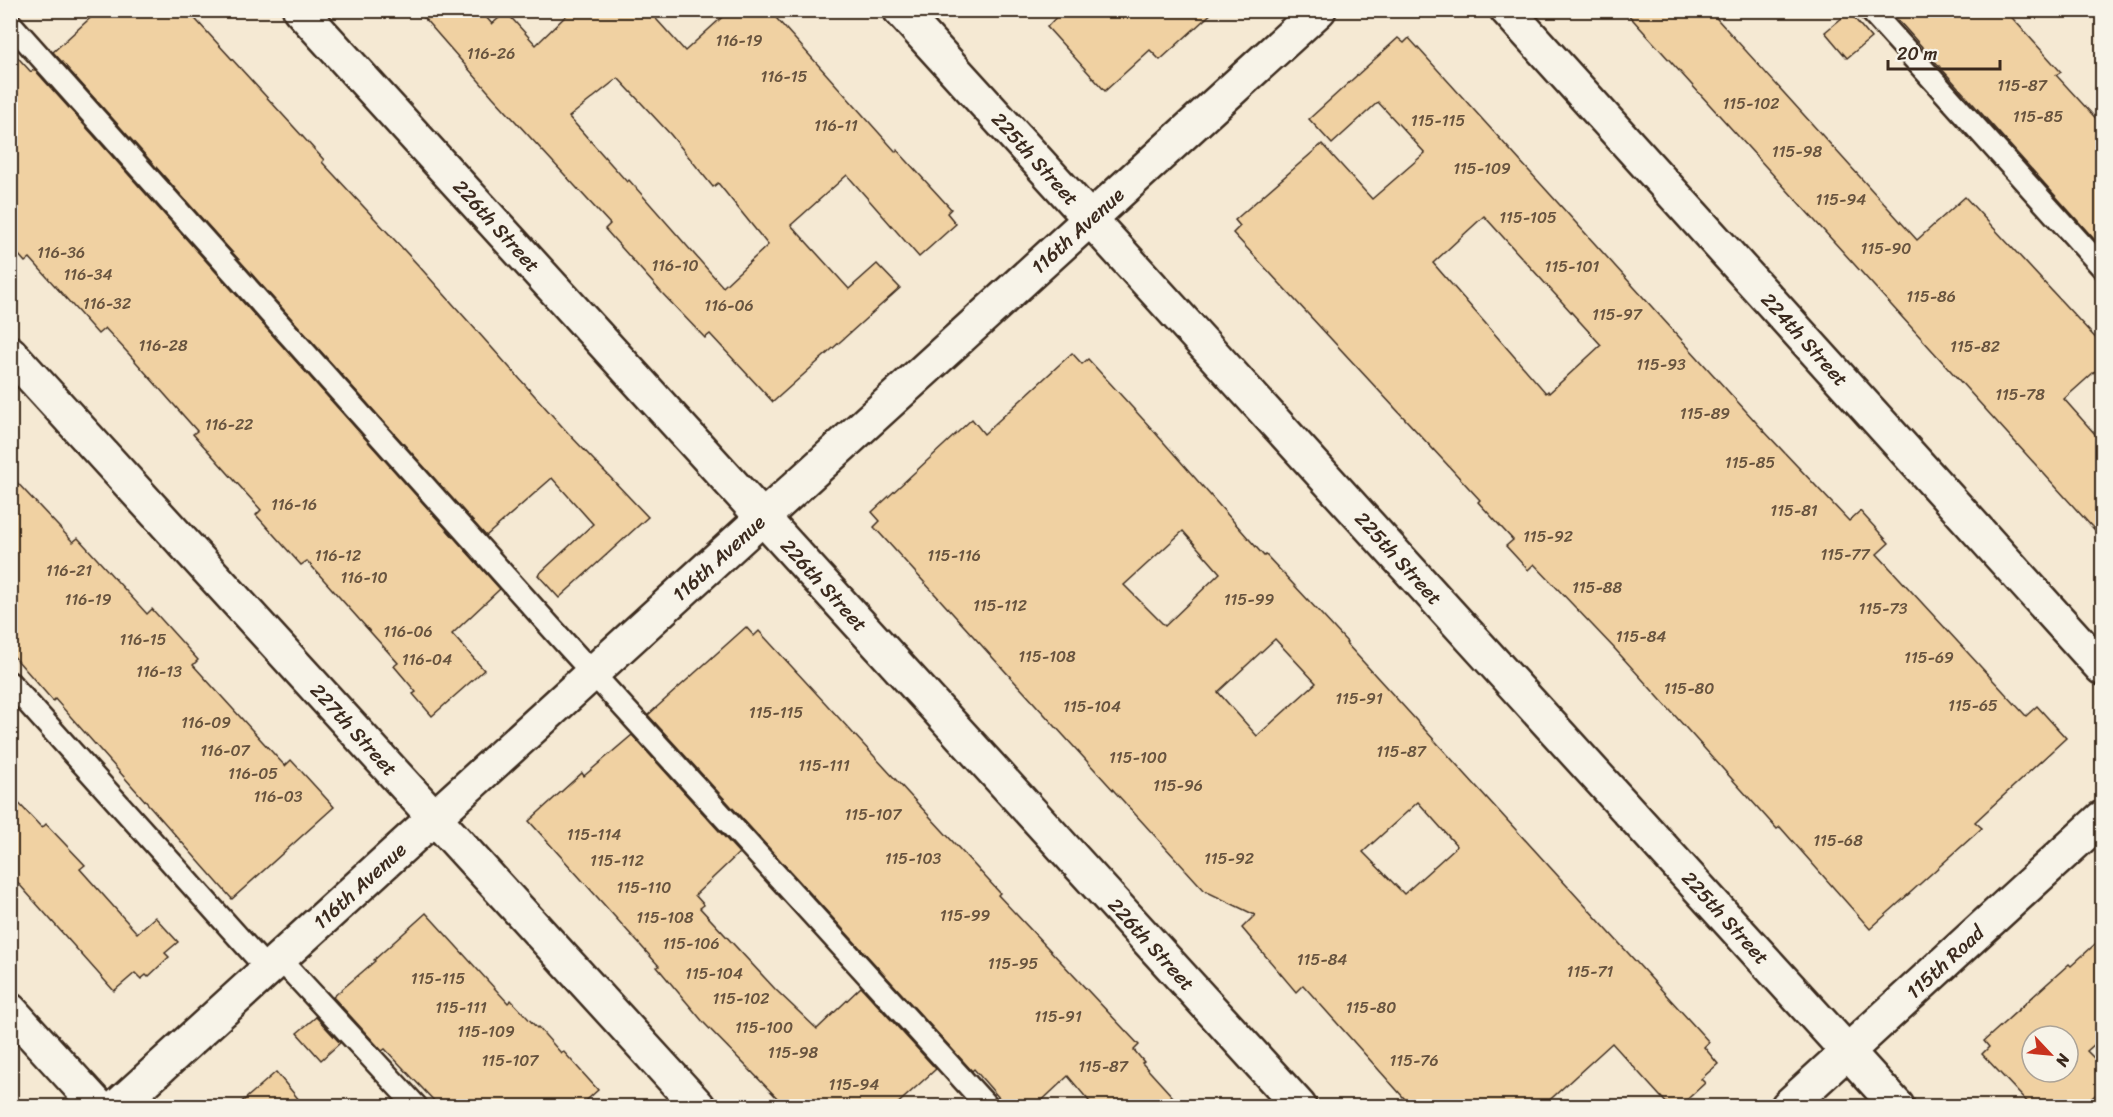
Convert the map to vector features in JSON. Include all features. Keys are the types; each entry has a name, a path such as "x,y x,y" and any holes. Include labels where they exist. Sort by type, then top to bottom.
{"street":[{"name":"226th Street","path":"300,10 1299,1107"},
{"name":"225th Street","path":"900,10 1897,1107"},
{"name":"116th Avenue","path":"118,1107 1319,10"},
{"name":"224th Street","path":"1507,10 2103,668"},
{"name":"227th Street","path":"10,353 698,1107"},
{"name":"115th Road","path":"1788,1107 2103,818"},
{"path":"10,1010 98,1107"}],"lane":[{"path":"1870,10 2103,267"},
{"path":"10,23 593,673 987,1107"},
{"path":"10,683 274,964 416,1107"}],"building":[{"path":"99,10 187,10 568,433 648,517 559,598 538,575 593,524 552,478 486,536 53,52"},
{"path":"417,10 480,10 492,24 506,12 536,45 572,10 648,10 685,51 730,10 769,10 896,152 897,150 951,209 947,213 956,224 919,257 847,175 791,225 849,289 877,264 900,288 773,402 710,334 705,338 661,292 605,229 610,224 493,97","holes":["618,78 671,135 713,187 718,183 768,245 723,287 629,180 627,182 569,117"]},
{"path":"1063,10 1215,10 1160,60 1150,50 1105,91 1047,27"},
{"path":"1624,10 1709,10 1917,240 1965,197 2103,346 2103,364 2064,399 2103,443 2103,539"},
{"path":"1889,10 2005,10 2061,72 2056,75 2103,126 2103,249"},
{"path":"1849,12 1871,38 1847,58 1825,32"},
{"path":"1398,38 1404,43 1409,38 1764,431 1849,521 1860,511 1889,543 1877,554 2026,716 2037,706 2066,738 1975,822 1982,828 1870,929 1780,827 1777,829 1614,648 1534,564 1528,570 1506,546 1513,540 1478,502 1480,500 1233,233 1240,226 1235,220 1322,144 1372,199 1425,153 1378,102 1332,144 1309,119","holes":["1484,216 1601,345 1549,393 1548,391 1546,393 1433,263"]},
{"path":"10,49 31,72 34,69 500,589 452,634 484,670 432,716 413,694 416,692 394,666 398,663 307,561 301,565 256,515 261,510 193,434 197,431 128,353 105,328 98,334 30,258 25,262 10,245"},
{"path":"1072,353 1082,364 1088,359 1264,556 1266,555 1347,642 1709,1042 1704,1047 1718,1064 1701,1079 1705,1083 1679,1107 1670,1107 1612,1043 1542,1107 1412,1107 1303,985 1296,992 1242,928 1255,915 1205,891 874,527 880,521 872,512 972,419 984,434","holes":["1183,531 1220,573 1165,626 1124,585","1275,639 1316,683 1257,736 1218,692","1418,802 1457,846 1404,894 1363,852"]},
{"path":"10,475 73,542 78,538 147,614 152,609 198,660 193,665 262,741 285,766 291,760 334,807 232,899 55,699 53,701 10,652"},
{"path":"746,627 754,636 759,631 1000,893 998,895 1139,1045 1134,1050 1144,1062 1142,1063 1182,1107 1094,1107 1068,1076 1035,1107 1007,1107 648,715"},
{"path":"632,735 739,853 695,895 704,905 700,908 776,990 817,1029 861,987 936,1069 894,1107 786,1107 704,1023 657,967 659,966 529,821 582,773 584,776"},
{"path":"10,794 42,828 46,824 85,865 80,869 137,933 155,917 178,942 165,953 169,957 148,977 146,975 141,979 135,973 114,991 18,883 10,883"},
{"path":"426,913 508,1003 511,1000 561,1053 563,1051 598,1090 579,1107 440,1107 385,1049 382,1051 333,997"},
{"path":"2103,937 2103,1037 2087,1051 2103,1067 2103,1088 2082,1107 2032,1107 1982,1054 1989,1047 1984,1041 2069,964 2071,966"},
{"path":"316,1017 340,1043 321,1060 297,1033"},
{"path":"276,1072 305,1107 236,1107"}]}
